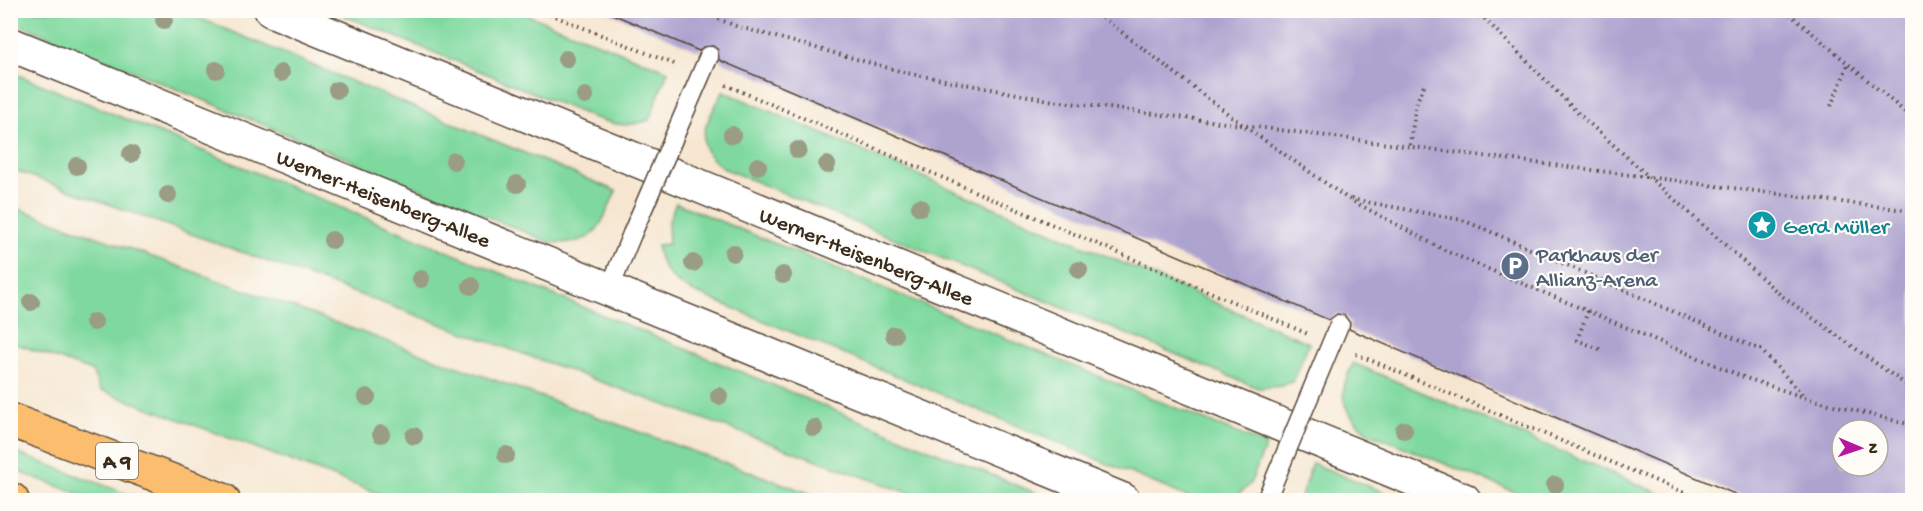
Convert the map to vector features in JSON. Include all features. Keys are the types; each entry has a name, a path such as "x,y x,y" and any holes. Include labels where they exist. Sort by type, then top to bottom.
{"highway":[{"name":"A 9","path":"10,420 223,501"}],"street":[{"name":"Werner-Heisenberg-Allee","path":"271,10 1464,501"},
{"name":"Werner-Heisenberg-Allee","path":"10,44 1124,501"}],"lane":[{"path":"609,290 709,56"},
{"path":"1267,499 1339,325"}],"path":[{"path":"539,10 674,64"},
{"path":"696,10 736,26 906,73 1054,100 1912,211"},
{"path":"1093,10 1244,126 1347,198 1448,252 1746,378 1806,398 1912,425"},
{"path":"1469,10 1489,22"},
{"path":"1476,10 1580,115 1782,296 1912,389"},
{"path":"1785,10 1912,118"},
{"path":"1898,10 1912,17"},
{"path":"1831,106 1848,65"},
{"path":"1410,145 1416,104 1425,83"},
{"path":"726,85 1312,335"},
{"path":"1347,198 1462,220 1500,235 1761,350 1806,398"},
{"path":"1588,312 1577,340 1602,350"},
{"path":"1356,354 1701,501"}],"green space":[{"path":"10,11 182,11 616,191 600,225 587,238 565,243 549,242 11,21"},
{"path":"333,11 518,11 668,71 649,120 627,125 614,124"},
{"path":"11,72 1053,500 928,500 11,169"},
{"path":"723,91 1309,343 1293,381 1282,386 1258,388 725,169 713,160 704,142 707,123"},
{"path":"676,203 1266,445 1250,484 1239,494 1224,500 1195,500 692,291 678,283 668,273 661,261 657,245 669,244 668,223"},
{"path":"11,206 828,500 396,500 100,390 92,371 11,342"},
{"path":"1353,363 1675,500 1534,500 1367,432 1351,416 1344,400 1345,384"},
{"path":"10,451 144,500 96,500 11,469"},
{"path":"1312,463 1403,500 1300,500"}],"building":[{"name":"Parkhaus der Allianz-Arena","path":"603,10 1912,10 1912,501 1751,501 1349,329 1350,323 1344,315 1337,314 1329,320 719,60 718,50 713,46 703,47 699,51"}],"place":[{"name":"Gerd Müller","path":"1762,225"},
{"name":"Parkhaus der Allianz-Arena","path":"1515,266"}]}
